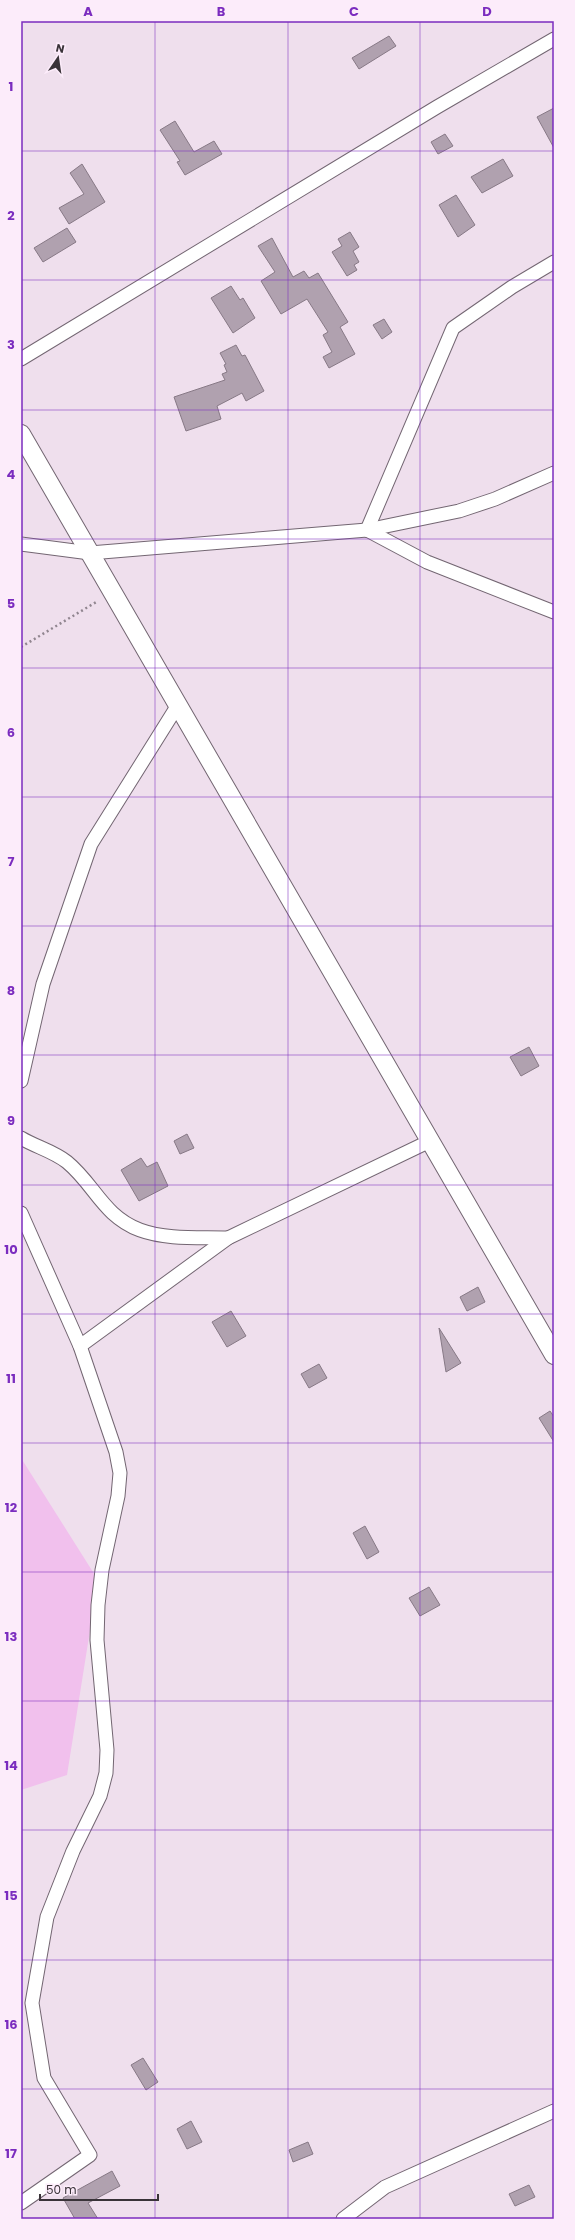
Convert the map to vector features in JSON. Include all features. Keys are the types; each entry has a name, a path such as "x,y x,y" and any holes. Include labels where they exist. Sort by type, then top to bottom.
{"street":[{"path":"21,359 437,107 554,39"},
{"path":"367,530 453,328 512,287 554,262"},
{"path":"21,434 554,1355"},
{"path":"21,544 90,553 367,530 459,511 495,499 554,472"},
{"path":"367,530 427,562 554,612"},
{"path":"21,1081 43,984 92,844 178,705"},
{"path":"21,1138 57,1155 67,1163 109,1212 130,1226 153,1234 165,1236 228,1238"},
{"path":"80,1346 228,1238 430,1140"},
{"path":"21,1213 80,1346 116,1452 120,1474 118,1496 102,1570 98,1612 99,1675 108,1762 100,1796 73,1851 47,1917 32,2003 44,2078 90,2155 21,2203"},
{"path":"343,2219 385,2187 554,2111"}],"path":[{"path":"21,647 53,630 112,592"}],"shaded area":[{"path":"21,1458 98,1580 67,1775 21,1790"}],"building":[{"path":"389,36 396,46 359,69 352,58"},
{"path":"554,108 554,148 537,117"},
{"path":"175,121 194,152 214,141 222,154 185,175 177,162 180,161 160,130"},
{"path":"445,134 453,146 438,154 431,142"},
{"path":"503,159 513,176 482,193 471,177"},
{"path":"82,164 105,202 69,224 59,208 84,194 70,173"},
{"path":"456,195 475,225 458,237 439,205"},
{"path":"67,228 76,242 43,262 34,248"},
{"path":"350,232 359,247 353,251 359,262 354,265 357,270 347,276 332,252 342,246 338,239"},
{"path":"272,238 293,277 304,271 309,278 318,273 348,322 340,327 355,354 329,368 323,357 332,352 323,335 328,332 307,299 281,314 261,281 275,272 258,246"},
{"path":"231,286 240,300 243,298 255,318 233,333 211,298"},
{"path":"384,319 392,332 382,339 373,325"},
{"path":"236,345 242,356 245,355 264,391 246,401 242,393 217,406 221,419 186,431 174,397 225,380 222,374 227,372 224,365 226,364 220,353"},
{"path":"529,1047 539,1066 521,1076 510,1057"},
{"path":"187,1134 194,1148 180,1154 174,1141"},
{"path":"141,1158 147,1167 157,1162 168,1186 139,1201 121,1170"},
{"path":"478,1287 485,1302 467,1311 460,1297"},
{"path":"231,1311 246,1336 227,1347 212,1322"},
{"path":"439,1328 461,1363 446,1372"},
{"path":"319,1364 327,1378 309,1388 301,1374"},
{"path":"550,1411 554,1417 554,1442 539,1418"},
{"path":"365,1526 379,1552 367,1559 353,1533"},
{"path":"429,1587 440,1605 420,1616 409,1598"},
{"path":"143,2058 158,2082 146,2090 131,2065"},
{"path":"191,2121 202,2142 187,2149 177,2129"},
{"path":"308,2142 313,2154 293,2162 289,2150"},
{"path":"112,2171 120,2186 88,2203 98,2219 75,2219 63,2198"},
{"path":"529,2185 535,2197 515,2206 509,2194"}]}
